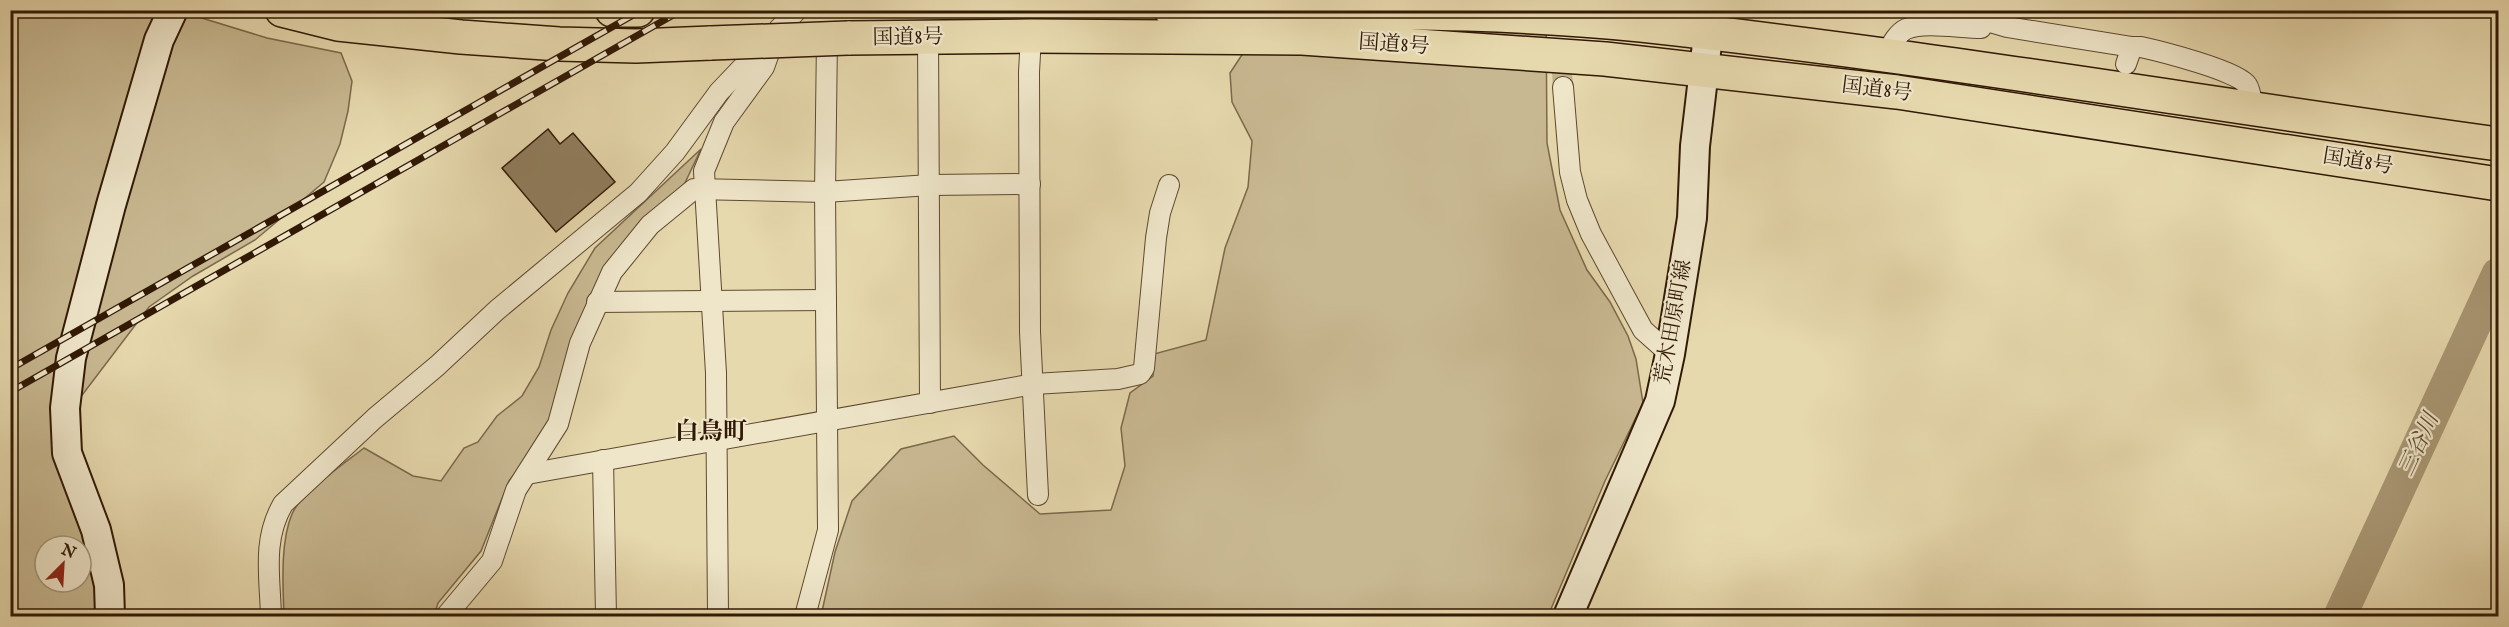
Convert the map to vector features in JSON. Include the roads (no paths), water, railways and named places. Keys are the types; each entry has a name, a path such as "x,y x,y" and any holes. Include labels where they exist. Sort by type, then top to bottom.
{"highway":[{"name":"国道8号","path":"282,10 338,24 461,37 559,44 625,46 1031,36 1302,38 1605,59 1897,92 2494,183"},
{"path":"612,10 638,10"},
{"name":"国道8号","path":"1171,10 1395,13 1710,22 1886,55 2499,144"}],"street":[{"path":"110,616 109,585 96,530 67,453 65,408 71,358 111,205 159,40 173,10"},
{"path":"271,616 269,540 274,519 283,504 375,418 437,366 497,310 638,193 675,152 719,92 775,36 797,10"},
{"path":"1948,10 2007,27 2129,56 2153,49 2219,69 2242,79 2248,86 2253,108"},
{"name":"荒木田原町線","path":"1568,616 1660,401 1692,218 1695,146 1710,22"},
{"path":"1886,55 1894,40 1904,30 1917,26 2007,27"},
{"path":"718,616 716,440 704,171 724,122 764,67 775,36"},
{"path":"1031,36 1029,72 1030,332 1038,495"},
{"path":"928,38 930,403"},
{"path":"805,616 828,530 825,192 837,39"},
{"path":"1563,87 1570,172 1577,200 1592,234 1643,330 1670,354"},
{"path":"446,616 492,561 516,490 558,424 575,356 612,272 650,225 694,189 825,192 930,186 1030,184"},
{"path":"527,474 827,420 877,414 1034,384 1118,379 1140,374 1144,368 1160,213 1169,185"},
{"path":"597,302 826,300"},
{"path":"603,460 606,616"}],"waterway":[{"name":"三谷川","path":"2340,616 2498,274"}],"tunnel":[{"path":"1558,10 1563,87"}],"railway":[{"path":"10,369 642,10"},
{"path":"10,392 682,10"}],"district":[{"name":"白鳥町","path":"711,432"}]}
